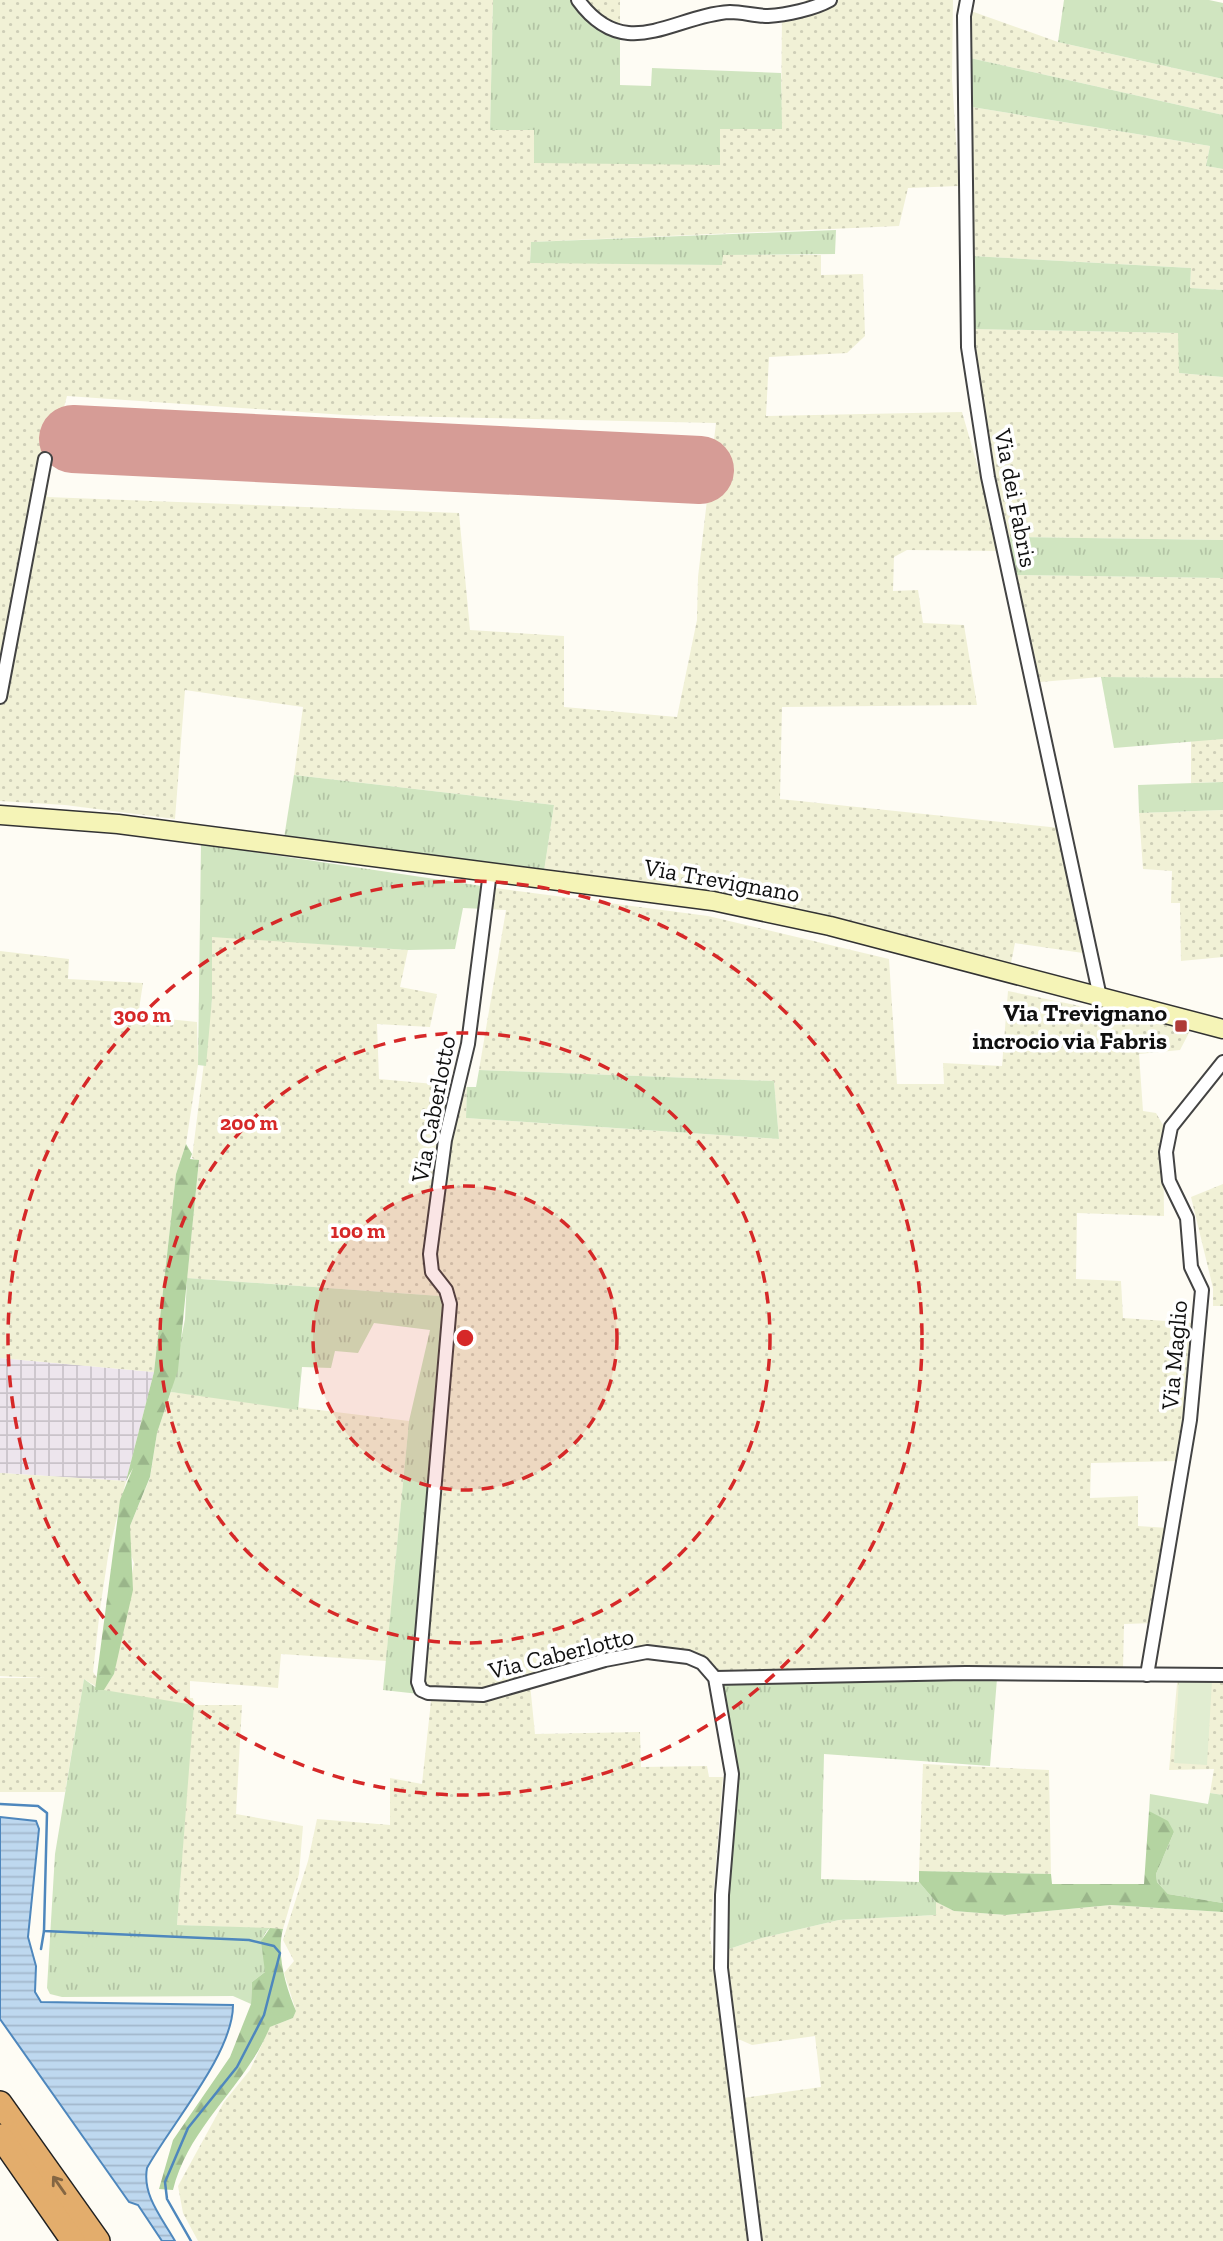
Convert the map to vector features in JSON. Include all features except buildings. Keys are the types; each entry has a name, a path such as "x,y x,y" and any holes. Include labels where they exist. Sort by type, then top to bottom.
{"highway":[{"path":"0,2103 98,2241"},
{"path":"0,2136 74,2241"}],"main road":[{"name":"Via Trevignano","path":"0,816 65,819 639,890 769,911 1223,1029"}],"street":[{"path":"578,0 587,12 604,23 623,32 645,34 729,12 768,16 820,5 830,0"},
{"name":"Via dei Fabris","path":"967,0 964,16 963,146 968,347 988,477 1100,997"},
{"path":"0,697 45,459"},
{"name":"Via Caberlotto","path":"490,872 468,1044 445,1140 430,1254 432,1272 446,1290 450,1304 418,1682 421,1690 428,1693 483,1695 605,1660 648,1652 688,1657 702,1663 715,1678"},
{"name":"Via Maglio","path":"1147,1675 1189,1420 1202,1290 1191,1267 1187,1218 1169,1181 1166,1152 1171,1127 1223,1062"},
{"path":"755,2241 721,1968 722,1895 732,1774 715,1678 966,1673 1223,1675"}],"shaded area":[{"path":"0,1358 154,1372 126,1481 0,1473"}],"green space":[{"path":"0,0 493,0 490,130 534,129 720,165 719,129 781,129 782,14 804,13 806,0 953,0 952,79 959,186 908,188 899,226 531,242 530,262 722,265 722,255 821,255 821,275 863,274 865,336 847,353 769,357 766,416 962,412 1002,551 907,550 894,557 893,591 918,590 923,623 964,625 977,705 782,707 780,799 1060,828 1083,953 1015,943 1010,968 544,871 554,805 294,775 303,707 185,690 175,819 65,805 0,801","holes":["67,396 345,415 716,423 698,577 697,620 677,717 564,707 564,636 470,630 459,513 47,497 48,466"]},
{"path":"493,0 583,0 604,19 620,24 620,85 651,86 652,68 781,73 782,129 720,129 720,165 534,163 534,130 490,130"},
{"path":"583,0 620,0 620,24 604,19"},
{"path":"1064,0 1209,0 1223,3 1223,79 1058,42"},
{"path":"971,11 1058,42 1223,79 1223,115 970,58"},
{"path":"970,58 1223,115 1223,169 1206,166 1210,146 972,107"},
{"path":"972,107 1210,146 1206,166 1223,169 1223,290 1190,288 1191,268 971,256"},
{"path":"836,230 835,254 723,255 722,265 530,263 531,242"},
{"path":"971,256 1191,268 1190,288 1223,290 1223,377 1179,373 1178,333 973,329"},
{"path":"973,329 1179,333 1179,373 1223,377 1223,540 1009,537 990,449"},
{"path":"1009,537 1223,540 1223,578 1016,575"},
{"path":"1016,575 1223,578 1223,678 1101,677 1040,682"},
{"path":"1101,677 1223,678 1223,739 1114,748"},
{"path":"1223,739 1223,782 1191,783 1191,740"},
{"path":"294,775 554,805 544,871 284,838"},
{"path":"1223,782 1223,810 1139,813 1138,785"},
{"path":"1223,810 1223,957 1181,961 1180,903 1171,903 1172,871 1143,869 1139,813"},
{"path":"201,844 495,888 485,909 463,908 455,949 408,950 212,937 212,999 206,1066 198,1065"},
{"path":"495,888 708,916 889,959 897,1084 944,1084 943,1063 1002,1066 1008,991 1191,1029 1180,1050 1139,1054 1143,1111 1156,1113 1163,1125 1164,1216 1077,1213 1076,1279 1121,1281 1123,1318 1194,1323 1177,1461 1091,1463 1090,1498 1138,1496 1138,1526 1168,1528 1154,1623 1124,1624 1123,1668 998,1666 717,1674 673,1649 530,1684 535,1734 640,1732 641,1767 707,1766 709,1777 723,1777 710,1936 750,2231 743,2098 821,2087 815,2036 752,2045 736,2038 726,1950 762,1938 839,1920 936,1915 936,1902 954,1911 1006,1915 1111,1905 1223,1912 1223,2241 198,2241 183,2213 178,2186 224,2102 250,2070 270,2027 293,2018 296,2011 284,1973 294,1961 283,1940 308,1861 317,1819 390,1825 390,1778 422,1784 432,1692 420,1681 454,1297 187,1278 199,1161 192,1158 212,999 212,936 408,950 400,987 437,994 430,1027 377,1024 379,1079 467,1087 466,1118 779,1139 774,1081 479,1070 506,910 485,909"},
{"path":"0,951 69,959 68,979 143,983 138,1016 197,1022 198,1065 186,1144 176,1174 154,1372 0,1358"},
{"path":"479,1070 774,1081 779,1139 466,1118 467,1087 476,1087"},
{"path":"186,1144 192,1154 190,1159 199,1160 178,1370 157,1433 150,1477 130,1526 133,1590 114,1674 104,1690 95,1690 120,1500 133,1468 126,1481 154,1372 176,1174"},
{"path":"1223,1184 1223,1306 1213,1306 1213,1288 1191,1197"},
{"path":"187,1278 454,1297 419,1694 383,1690 409,1421 430,1330 374,1323 358,1353 335,1351 331,1368 302,1367 298,1410 171,1392 185,1319"},
{"path":"171,1392 409,1421 386,1661 281,1654 278,1688 190,1681 190,1698 193,1698 194,1705 242,1705 236,1814 303,1826 299,1874 283,1929 177,1925 193,1705 190,1709 95,1690 104,1690 114,1674 134,1563 129,1549 130,1526 150,1478 157,1433"},
{"path":"0,1473 126,1481 109,1550 100,1609 93,1672 98,1679 97,1687 84,1679 65,1792 0,1792 0,1678 45,1678 0,1676"},
{"path":"998,1666 990,1766 824,1754 821,1879 919,1882 936,1902 936,1915 839,1920 762,1938 726,1950 734,1777 717,1674"},
{"path":"1223,1672 1223,1795 1210,1793 1214,1769 1169,1770 1178,1673"},
{"path":"84,1679 98,1689 194,1705 177,1925 270,1928 265,1933 262,1944 265,1972 252,1982 251,2004 233,1996 62,1997 50,1994 47,1988 55,1854"},
{"path":"1179,1679 1212,1681 1207,1765 1174,1763"},
{"path":"923,1764 1049,1770 1051,1874 919,1871"},
{"path":"1210,1793 1223,1795 1223,1903 1168,1894 1157,1882 1156,1874 1174,1832 1149,1811 1150,1794 1208,1804"},
{"path":"1149,1811 1168,1821 1174,1832 1156,1874 1157,1882 1168,1894 1223,1903 1223,1912 1111,1905 1006,1915 954,1911 936,1902 919,1882 919,1871 1051,1874 1052,1884 1144,1884"},
{"path":"270,1928 283,1929 281,1960 296,2011 293,2018 270,2027 247,2068 192,2145 173,2190 159,2189 173,2140 230,2057 251,2004 252,1982 265,1972 261,1941"}],"water":[{"path":"0,1817 36,1821 39,1829 28,1937 36,1966 35,1992 41,2002 233,2005 223,2045 212,2067 147,2168 150,2197 175,2241 162,2241 138,2205 129,2202 0,2019"}],"waterway":[{"path":"0,1804 38,1806 47,1813 44,1931 249,1940 274,1946 280,1953 264,2015 237,2067 188,2128 165,2182 167,2199 191,2241"},
{"path":"41,1949 44,1931"}],"runway":[{"path":"73,439 700,470"}],"place":[{"name":"Via Trevignano incrocio via Fabris","path":"1181,1026"}]}
